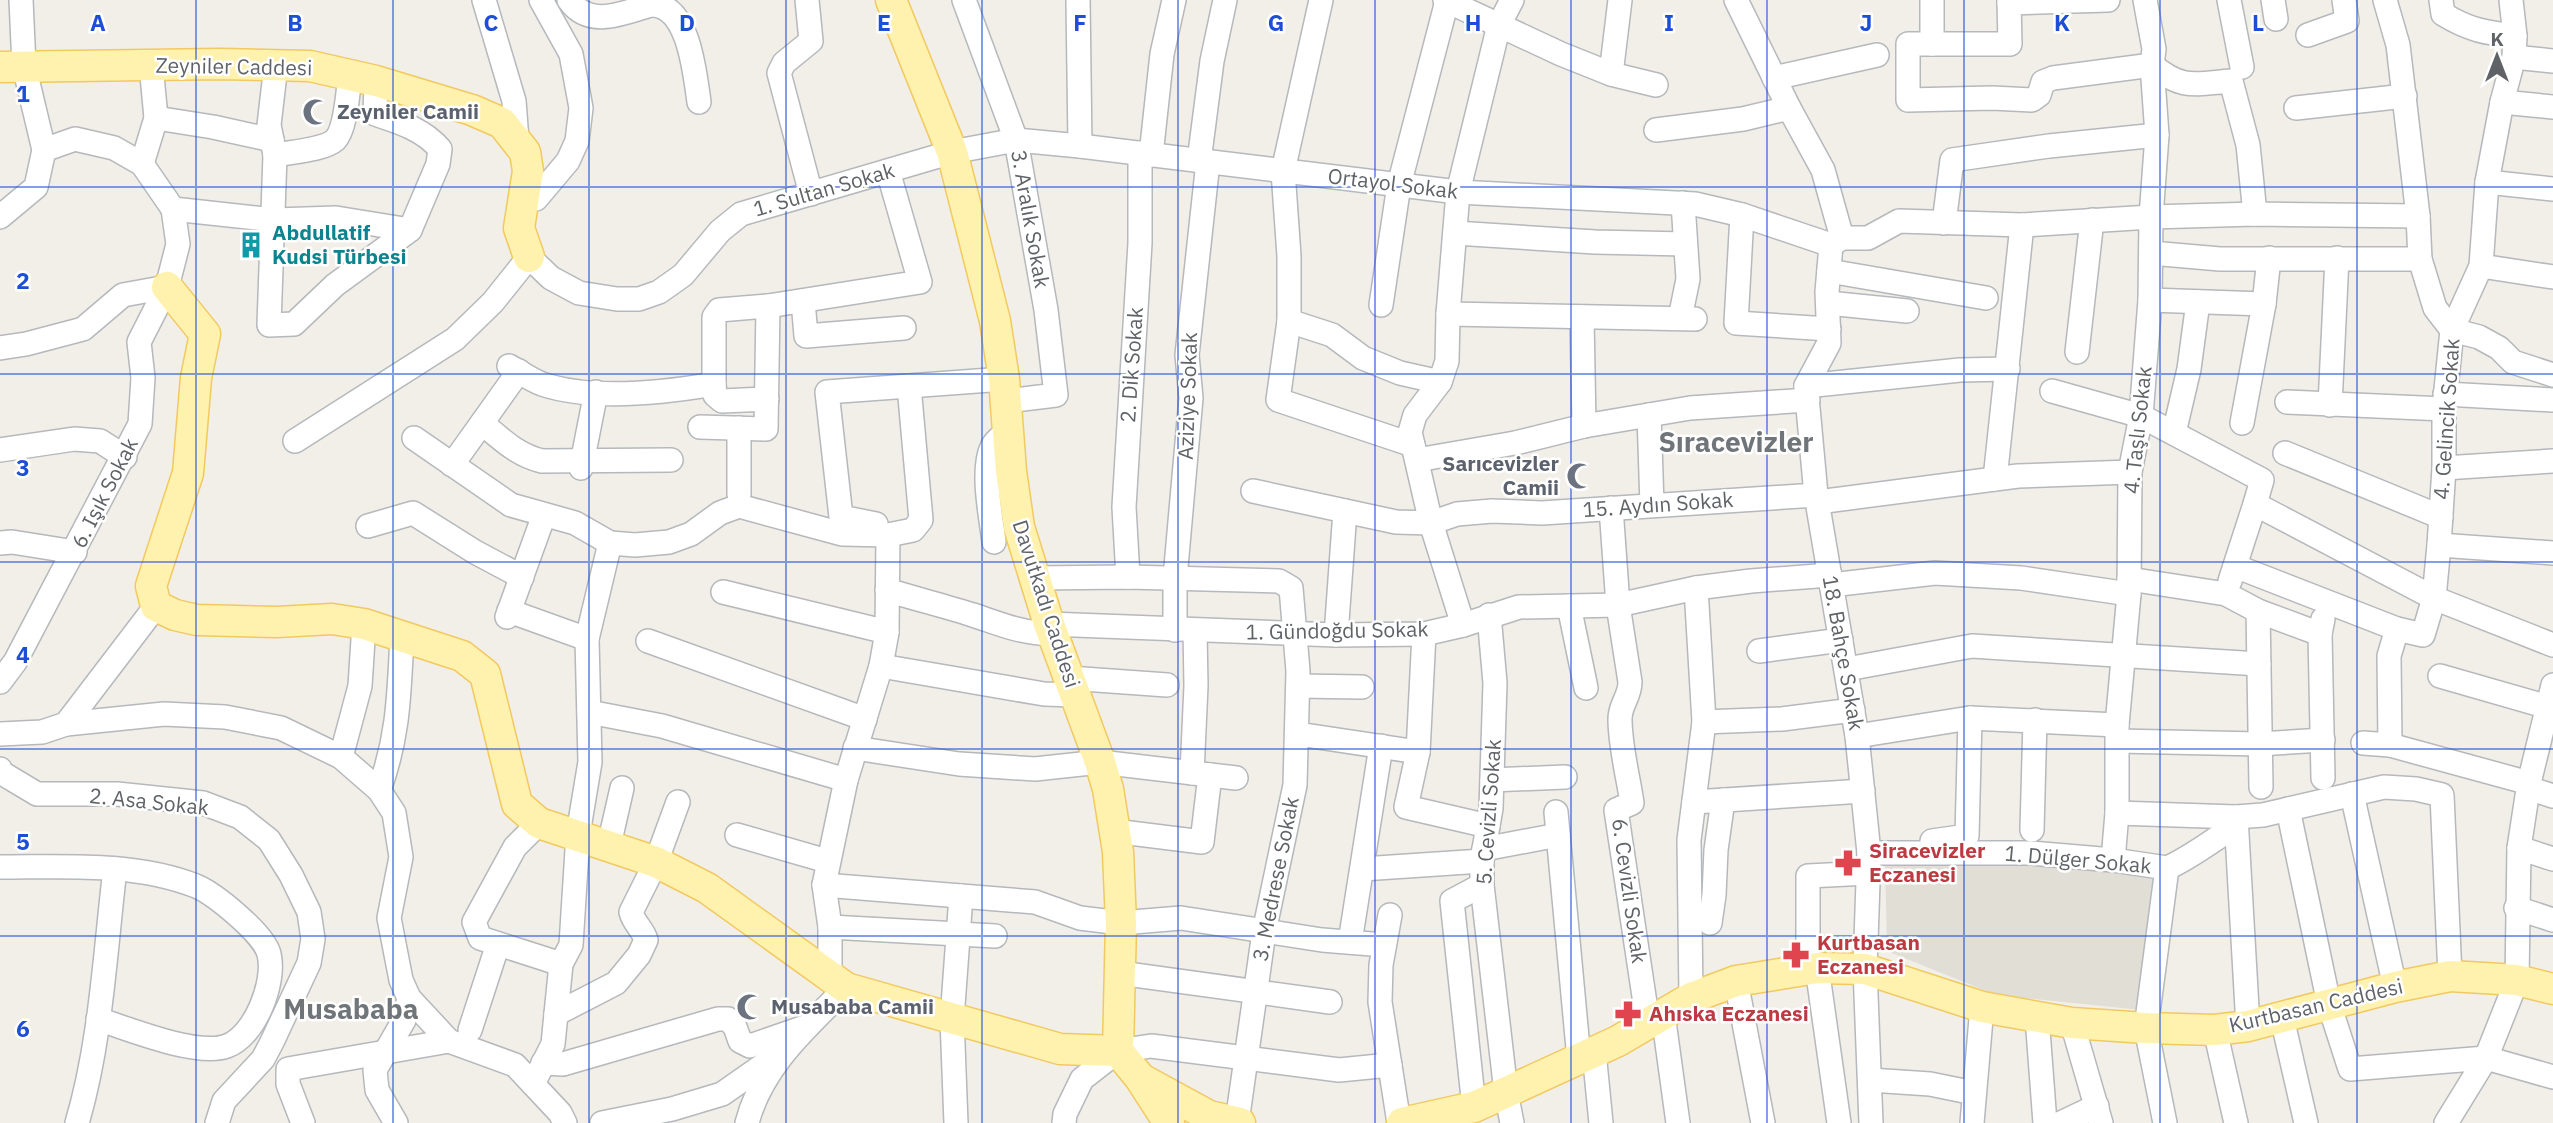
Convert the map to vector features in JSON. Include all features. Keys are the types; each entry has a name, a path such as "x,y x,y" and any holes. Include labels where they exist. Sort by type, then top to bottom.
{"main road":[{"name":"Davutkadı Caddesi","path":"891,0 952,152 995,321 1019,527 1051,629 1108,789 1121,923 1118,1051"},
{"name":"Zeyniler Caddesi","path":"10,62 310,66 363,78 472,110 502,123 517,140"},
{"path":"517,140 525,152 528,171 519,228 529,257"},
{"path":"167,287 205,334 196,377 188,473 151,586 156,606 175,615 197,620 277,622 332,619 364,624 462,656 485,674 517,804 539,822 656,862 707,888 838,982 952,1019 1060,1049 1118,1051 1169,1123"},
{"name":"Kurtbasan Caddesi","path":"1401,1123 1474,1107 1618,1041 1691,998 1736,981 1812,968 1865,969 1982,1007 2072,1023 2215,1030 2248,1026 2395,987 2450,976 2518,980 2553,989"},
{"path":"1140,1079 1209,1116 1238,1123"}],"street":[{"path":"0,218 36,187 44,150 10,62 21,0"},
{"path":"484,0 514,101 517,140"},
{"path":"536,199 568,161 577,141 581,108 571,54 541,0"},
{"path":"569,0 574,7 596,18 618,15 650,2 659,4 674,15 683,30 692,57 699,102"},
{"path":"807,0 811,41 784,63 779,73 811,194"},
{"name":"3. Aralık Sokak","path":"964,0 1016,140 1046,310 1056,396 1005,390"},
{"path":"1078,0 1080,146"},
{"name":"2. Dik Sokak","path":"1128,577 1124,507 1145,154 1174,0"},
{"name":"Aziziye Sokak","path":"1114,831 1202,842 1196,686 1175,578 1191,398 1187,355 1203,161 1212,61 1225,0"},
{"path":"1321,0 1283,171 1289,256 1289,321 1278,400 1415,453 1515,443 1584,426 1690,408 1807,393 1844,383 1960,370 2008,369"},
{"path":"1381,305 1399,185 1446,0 1611,74 1656,85"},
{"path":"1463,625 1432,523 1410,432 1415,415 1440,382 1447,361 1458,192 1499,25 1512,0"},
{"path":"1611,74 1620,0"},
{"path":"1736,0 1823,170 1837,242 1829,271 1829,336 1844,383"},
{"path":"1932,0 1932,44"},
{"path":"2108,0 2009,2 2010,44 1908,44 1908,100 2032,100 2039,95 2043,82 2053,78 2152,65 2168,79 2185,85 2231,81 2248,145 2255,214"},
{"name":"4. Taşlı Sokak","path":"2113,860 2117,813 2117,733 2129,586 2130,472 2141,416 2150,300 2151,217 2157,135 2152,65 2154,49 2145,0"},
{"path":"2229,0 2242,67"},
{"path":"2308,35 2347,21 2344,0"},
{"path":"2385,0 2398,45 2405,96 2420,259 2435,308 2452,330 2479,337 2499,348 2513,362 2553,374"},
{"path":"2441,0 2443,14 2461,25 2553,61"},
{"name":"4. Gelincik Sokak","path":"2397,629 2423,635 2434,598 2444,468 2445,402 2452,330 2481,265 2487,182 2514,47 2511,0"},
{"path":"1774,78 1877,55"},
{"path":"142,164 156,118 151,65"},
{"path":"276,65 269,125 274,147 275,220 269,325 294,324 335,285 410,230 438,164 440,149 430,138 405,124 375,114 363,78"},
{"path":"156,118 213,127 274,147 324,146 336,139 363,78"},
{"path":"2297,108 2405,96"},
{"path":"2502,102 2553,107"},
{"path":"1656,130 1743,119 1789,108"},
{"path":"1944,223 1952,160 2049,146 2157,135"},
{"path":"44,150 75,139 114,148 142,164 173,209 275,220 335,218 410,230"},
{"name":"Ortayol Sokak","path":"952,152 1016,140 1458,192 1695,204 1837,242"},
{"name":"1. Sultan Sokak","path":"529,257 551,278 579,293 617,299 639,299 659,292 683,275 720,231 741,214 952,152"},
{"path":"767,399 722,401 715,396 714,317 719,310 768,306 920,282 888,171"},
{"path":"2487,182 2553,189"},
{"path":"1448,314 1687,318 1688,279 1683,203"},
{"name":"6. Işık Sokak","path":"0,682 15,662 75,552 140,424 143,378 139,342 167,287 178,244 173,209"},
{"path":"1837,242 1868,238 1899,221 2022,225 2255,214 2418,216"},
{"path":"1742,215 1736,323 1829,336"},
{"path":"2077,352 2092,220"},
{"path":"1995,479 2022,225"},
{"path":"1455,233 1595,242 1685,244"},
{"path":"2151,253 2220,259 2420,259"},
{"path":"295,441 456,338 493,302 529,257"},
{"path":"2242,423 2264,304 2269,258"},
{"path":"2330,405 2336,258"},
{"path":"2481,265 2553,277"},
{"path":"1829,271 1986,298"},
{"path":"0,348 26,344 83,328 123,295 167,287"},
{"path":"2150,300 2264,304"},
{"path":"803,301 806,336 904,328"},
{"path":"2174,433 2189,369 2198,302"},
{"path":"1828,303 1908,311"},
{"path":"700,427 766,429 768,306"},
{"path":"1582,317 1584,426"},
{"path":"1289,321 1332,335 1363,358 1399,373 1440,382"},
{"path":"1807,393 1829,336"},
{"path":"452,465 482,424 514,369 541,383 572,391 672,391 714,384"},
{"path":"414,438 511,505 575,523 610,542 635,545 669,541 691,534 720,513 739,506 842,534 888,536 913,530 921,520 909,386"},
{"path":"913,530 899,525 867,523 841,517 827,392 909,386 1005,390"},
{"path":"2052,391 2141,416 2262,480 2226,594"},
{"path":"581,464 596,392"},
{"name":"18. Bahçe Sokak","path":"1807,393 1817,498 1847,669 1863,791 1869,863 1865,969 1871,1123"},
{"path":"2287,402 2330,405 2553,400"},
{"path":"1649,415 1652,505"},
{"path":"482,424 512,448 527,457 542,461 581,464 671,460"},
{"path":"739,428 739,494"},
{"path":"994,541 988,473 990,449 1008,431"},
{"path":"0,450 74,439 100,441 125,457"},
{"path":"2285,453 2441,517"},
{"path":"2444,468 2553,461"},
{"name":"15. Aydın Sokak","path":"1253,491 1396,522 1432,523 1457,514 1542,513 1817,498 2018,476 2130,472"},
{"path":"2255,504 2434,598 2553,645"},
{"path":"1611,508 1618,605"},
{"path":"1336,635 1345,511"},
{"path":"368,527 413,513 475,552 522,577"},
{"path":"544,515 508,614 587,639"},
{"path":"602,1123 672,1109 722,1094 782,1052 808,1026 838,982 824,885 846,780 881,666 887,632 888,536"},
{"path":"0,543 12,542 75,552"},
{"path":"533,1084 552,1044 561,964 571,945 578,834 590,762 587,639 610,542"},
{"path":"2439,545 2553,553"},
{"path":"2235,566 2397,629 2389,656 2390,745"},
{"name":"1. Gündoğdu Sokak","path":"887,590 1032,634 1051,629 1336,635 1424,634 1519,607 1618,605 1751,581 1830,580 1935,573 2226,594 2258,611 2319,634"},
{"path":"1035,578 1175,578"},
{"name":"3. Medrese Sokak","path":"1175,578 1279,581 1291,588 1298,686 1295,785 1264,932 1238,1123"},
{"path":"1691,998 1689,840 1704,722 1696,589"},
{"path":"723,592 887,632"},
{"path":"2323,778 2319,634 2327,602"},
{"name":"6. Cevizli Sokak","path":"1618,605 1630,682 1630,692 1621,706 1620,721 1632,803 1616,810 1655,1018"},
{"path":"66,724 156,606"},
{"path":"1569,606 1586,688"},
{"path":"2258,611 2261,787"},
{"name":"5. Cevizli Sokak","path":"1489,615 1495,683 1492,780 1482,885 1512,1123"},
{"path":"341,757 360,686 364,624"},
{"path":"1424,634 1418,752 1406,807 1485,845"},
{"path":"379,790 391,757 398,718 402,636"},
{"path":"1759,652 1841,640"},
{"path":"648,641 865,719"},
{"path":"1847,669 1972,646 2259,664"},
{"path":"881,666 1044,694 1072,686 1167,685"},
{"path":"2440,677 2551,696 2548,732 2528,786 2519,848 2516,908 2518,980 2486,1058 2446,1123"},
{"path":"1298,686 1362,687"},
{"path":"1704,722 1782,719 1853,710"},
{"path":"589,712 663,726 846,780"},
{"path":"0,734 41,732 66,724 164,714 225,717 281,728 341,757 379,790 394,813 401,857 389,918 401,980 409,998 449,1041 515,1065 560,1113 565,1123"},
{"path":"1857,736 1970,718 2035,720 2117,733 2259,744 2323,740"},
{"path":"1919,853 1932,841 1967,836 1970,718"},
{"path":"2032,830 2035,720"},
{"path":"1298,734 1418,752"},
{"path":"2363,743 2390,745 2553,796"},
{"path":"1350,943 1381,746"},
{"path":"855,748 958,764 1022,768 1100,762 1236,778"},
{"name":"2. Asa Sokak","path":"1,773 37,794 117,794 203,803 240,817 269,840 291,875 309,912 313,939 309,963 291,1007 263,1059 224,1101 217,1123"},
{"path":"1492,780 1565,777"},
{"path":"2117,813 2236,822 2384,787 2442,794 2450,976"},
{"path":"609,845 622,788"},
{"path":"1694,802 1863,791"},
{"path":"2352,794 2395,987"},
{"path":"1710,923 1723,800"},
{"path":"555,1014 616,982 639,955 646,940 631,912 656,862 678,803"},
{"path":"2288,809 2329,1004 2350,1069 2486,1058 2553,1077"},
{"path":"1556,812 1586,1056 1601,1123"},
{"path":"539,822 516,846 474,922 480,938 561,964"},
{"path":"2167,868 2188,859 2236,822"},
{"path":"2236,822 2248,1026"},
{"path":"737,835 827,861"},
{"path":"1362,869 1485,845 1558,835"},
{"path":"2519,848 2553,859"},
{"name":"1. Dülger Sokak","path":"1812,968 1808,876 1919,853 2031,853 2167,868 2146,1028 2165,1123"},
{"path":"0,866 115,869 158,875 198,887 254,931 269,954 291,1007"},
{"path":"77,1123 98,1019 115,869"},
{"path":"824,885 1035,902 1080,918 1121,923 1181,918 1264,932 1384,945"},
{"path":"1474,1107 1452,901 1482,885"},
{"path":"956,1123 952,1019 961,896"},
{"path":"2516,908 2553,920"},
{"path":"1390,915 1384,945 1380,1002 1401,1123"},
{"path":"830,927 995,936"},
{"path":"470,1030 498,944"},
{"path":"98,1019 162,1040 208,1049 228,1046 250,1030 262,1006 269,954"},
{"path":"1812,968 1839,1123"},
{"path":"1120,973 1330,1002"},
{"path":"1736,981 1763,1123"},
{"path":"396,1123 377,1090 375,1070 404,1020 409,998"},
{"path":"1972,1123 1982,1007"},
{"path":"2037,1017 2045,1123"},
{"path":"1655,1018 1678,1123"},
{"path":"2282,1018 2306,1123"},
{"path":"543,1063 563,1064 718,1019 728,1019 736,1027 740,1041 750,1046 808,1026"},
{"path":"2061,1123 2099,1114 2072,1023"},
{"path":"2215,1030 2236,1123"},
{"path":"303,1123 288,1084 288,1069 449,1041"},
{"path":"1065,1123 1065,1114 1082,1079 1118,1051 1152,1046 1339,1070 1390,1065"},
{"path":"747,1123 750,1111 782,1052"},
{"path":"1870,1080 1930,1084 1974,1093"}],"shaded area":[{"path":"1885,860 2002,862 2156,873 2141,1010 1996,995 1887,951"}],"place":[{"name":"Zeyniler Camii","path":"316,112"},
{"name":"Abdullatif Kudsi Türbesi","path":"251,245"},
{"name":"Sarıcevizler Camii","path":"1580,476"},
{"name":"Siracevizler Eczanesi","path":"1848,863"},
{"name":"Kurtbasan Eczanesi","path":"1796,955"},
{"name":"Musababa Camii","path":"750,1007"},
{"name":"Ahıska Eczanesi","path":"1628,1014"}],"district":[{"name":"Sıracevizler","path":"1736,442"},
{"name":"Musababa","path":"351,1009"}]}
